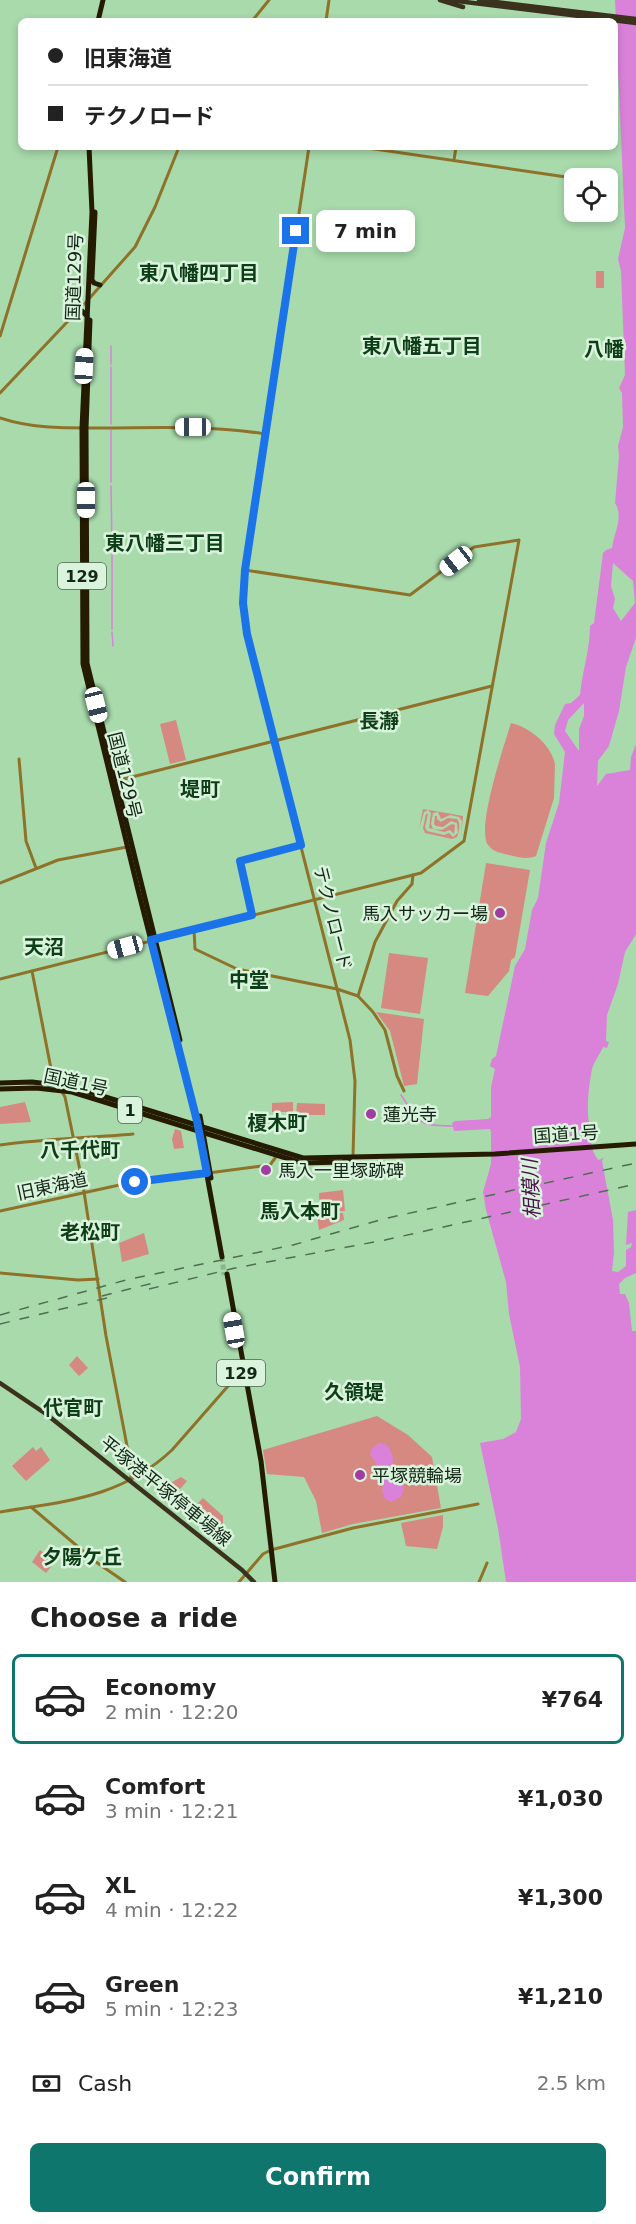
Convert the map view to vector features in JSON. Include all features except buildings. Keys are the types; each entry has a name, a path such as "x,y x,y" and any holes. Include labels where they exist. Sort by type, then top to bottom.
{"highway":[{"path":"97,18 101,0"},
{"name":"国道129号","path":"91,150 95,208 92,280 87,316 82,652 88,688 201,1129 223,1257"},
{"name":"国道129号","path":"84,428 92,212 91,150"},
{"path":"92,280 100,285"},
{"path":"77,311 82,311 87,316"},
{"name":"国道1号","path":"0,1083 53,1084 64,1090 201,1129 279,1153 302,1163 312,1164 342,1162 353,1158 495,1154 636,1144"},
{"name":"国道1号","path":"0,1089 53,1084"},
{"name":"129","path":"225,1275 260,1470 275,1582"}],"main road":[{"path":"440,0 463,7"},
{"path":"450,0 609,18"},
{"path":"479,0 614,18"},
{"path":"618,19 636,21"},
{"path":"618,19 636,21"},
{"name":"平塚港平塚停車場線","path":"0,1383 46,1414 246,1573 254,1582"}],"street":[{"path":"254,18 268,0"},
{"path":"326,18 329,0"},
{"path":"0,336 57,150"},
{"path":"0,393 89,298 141,236 179,150"},
{"name":"テクノロード","path":"309,150 245,570 244,619 353,1052 353,1158"},
{"path":"381,150 564,177"},
{"path":"454,161 456,150"},
{"path":"0,418 55,428 220,428 265,434"},
{"path":"0,979 413,874 429,868 464,841 519,540 474,547 410,595 245,570"},
{"path":"113,782 492,686"},
{"path":"19,759 26,841 36,868"},
{"path":"252,915 240,861 301,845"},
{"path":"0,883 63,858 130,846"},
{"path":"358,996 375,942 397,901 412,884 413,874"},
{"path":"194,929 195,948 237,969 338,989 358,996 385,1030 404,1091"},
{"path":"32,971 53,1084"},
{"path":"64,1090 85,1193 108,1350 132,1472 130,1480"},
{"path":"0,1145 34,1140 74,1140 133,1134"},
{"name":"旧東海道","path":"0,1211 124,1184 270,1166 279,1153"},
{"path":"0,1273 78,1280 98,1279"},
{"path":"0,1512 93,1495 130,1480 172,1450 242,1370"},
{"path":"239,1582 263,1554 271,1550 352,1528 478,1504"},
{"path":"31,1507 96,1562 125,1582"},
{"path":"479,1582 486,1563"}],"shaded area":[{"path":"596,271 604,271 604,288 596,288"},
{"path":"176,720 186,760 170,764 160,724"},
{"path":"511,723 532,732 544,743 555,764 554,798 536,856 529,858 495,851 488,845 485,836 492,786"},
{"path":"423,809 463,816 461,837 462,821 459,817 450,815 441,819 438,812 433,813 431,824 433,829 442,830 452,824 455,825 454,834 450,830 444,832 429,828 431,813 428,810 424,812 419,829"},
{"path":"426,814 428,814 425,827 427,831 444,835 449,833 453,837 458,833 457,823 451,821 443,827 436,826 435,816 441,822 448,818 457,819 459,831 457,837 452,839 425,833 423,828"},
{"name":"馬入サッカー場","path":"486,863 530,870 515,957 511,960 509,971 488,996 465,993"},
{"path":"389,953 428,958 420,1014 381,1008"},
{"path":"376,1012 424,1019 417,1084 404,1086 390,1031"},
{"path":"25,1102 31,1122 0,1124 0,1107"},
{"path":"293,1102 293,1112 272,1112 272,1103"},
{"path":"297,1103 325,1104 325,1115 296,1115"},
{"path":"175,1129 181,1131 184,1148 174,1149 172,1139"},
{"path":"343,1190 345,1211 320,1212 319,1193"},
{"path":"343,1213 344,1220 319,1230 317,1215"},
{"path":"144,1233 149,1254 122,1262 119,1243"},
{"path":"77,1356 88,1368 79,1376 69,1365"},
{"name":"平塚競輪場","path":"377,1416 408,1435 432,1457 441,1508 353,1524 322,1533 316,1501 304,1477 267,1474 263,1450"},
{"path":"33,1447 36,1451 41,1447 50,1460 26,1481 12,1466"},
{"path":"181,1477 187,1481 168,1503 159,1497 167,1485"},
{"path":"203,1498 223,1516 223,1531 219,1536 196,1505"},
{"path":"443,1515 443,1527 437,1549 406,1546 401,1523"},
{"path":"40,1550 55,1562 46,1573 32,1562"}],"water":[{"name":"相模川","path":"615,0 636,0 636,638 626,667 619,711 609,746 598,761 597,786 606,774 630,770 631,757 636,744 636,934 625,952 618,984 607,1015 606,1041 609,1042 607,1048 603,1047 592,1069 588,1111 593,1133 591,1144 593,1150 598,1160 604,1158 602,1161 613,1220 612,1271 618,1272 626,1266 626,1250 631,1247 632,1243 626,1245 628,1212 636,1210 636,1273 619,1284 620,1294 625,1294 629,1303 632,1331 636,1331 636,1582 506,1582 498,1528 480,1443 503,1439 516,1432 521,1419 520,1367 509,1314 506,1282 483,1192 491,1164 491,1132 490,1129 454,1131 452,1123 491,1117 491,1087 495,1069 490,1066 492,1059 496,1056 515,966 525,949 532,910 538,898 546,843 559,803 565,752 554,734 555,725 565,704 571,703 580,695 590,626 594,623 603,553 612,548 618,525 619,514 615,503 618,446 623,427 622,393 619,388 625,375 621,271 618,259 625,228 618,18 616,18","holes":["613,563 633,581 635,603 621,621 613,608 615,599 611,586","584,703 584,716 579,729 579,751 565,731 568,720"]},
{"path":"379,1443 385,1444 392,1453 393,1462 388,1469 378,1469 370,1455 372,1448"},
{"path":"389,1473 397,1476 404,1488 401,1497 391,1502 385,1499 381,1480"}],"waterway":[{"path":"111,346 111,364"},
{"path":"111,367 111,424"},
{"path":"111,430 111,482"},
{"path":"111,486 112,549"},
{"path":"112,552 112,629"},
{"path":"112,632 113,646"},
{"path":"401,1095 417,1118 426,1124 454,1126"}],"tunnel":[{"path":"222,1257 224,1275"}],"railway":[{"path":"0,1315 126,1280 293,1245 383,1219 636,1163"},
{"path":"149,1289 235,1268 385,1240 636,1184"},
{"path":"102,1296 157,1282"},
{"path":"0,1324 111,1297"}],"place":[{"name":"馬入サッカー場","path":"500,913"},
{"name":"蓮光寺","path":"371,1114"},
{"name":"馬入一里塚跡碑","path":"266,1170"},
{"name":"平塚競輪場","path":"360,1475"}],"district":[{"name":"東八幡四丁目","path":"199,273"},
{"name":"東八幡五丁目","path":"422,346"},
{"name":"八幡","path":"604,349"},
{"name":"東八幡三丁目","path":"165,543"},
{"name":"長瀞","path":"379,721"},
{"name":"堤町","path":"200,789"},
{"name":"天沼","path":"44,947"},
{"name":"中堂","path":"249,980"},
{"name":"榎木町","path":"277,1123"},
{"name":"八千代町","path":"80,1150"},
{"name":"馬入本町","path":"300,1211"},
{"name":"老松町","path":"90,1232"},
{"name":"久領堤","path":"354,1392"},
{"name":"代官町","path":"73,1408"},
{"name":"夕陽ケ丘","path":"82,1557"}],"route":[{"path":"135,1182 207,1173 184,1066 151,940 252,915 240,861 301,845 247,634 243,603 245,570 296,231"}]}
